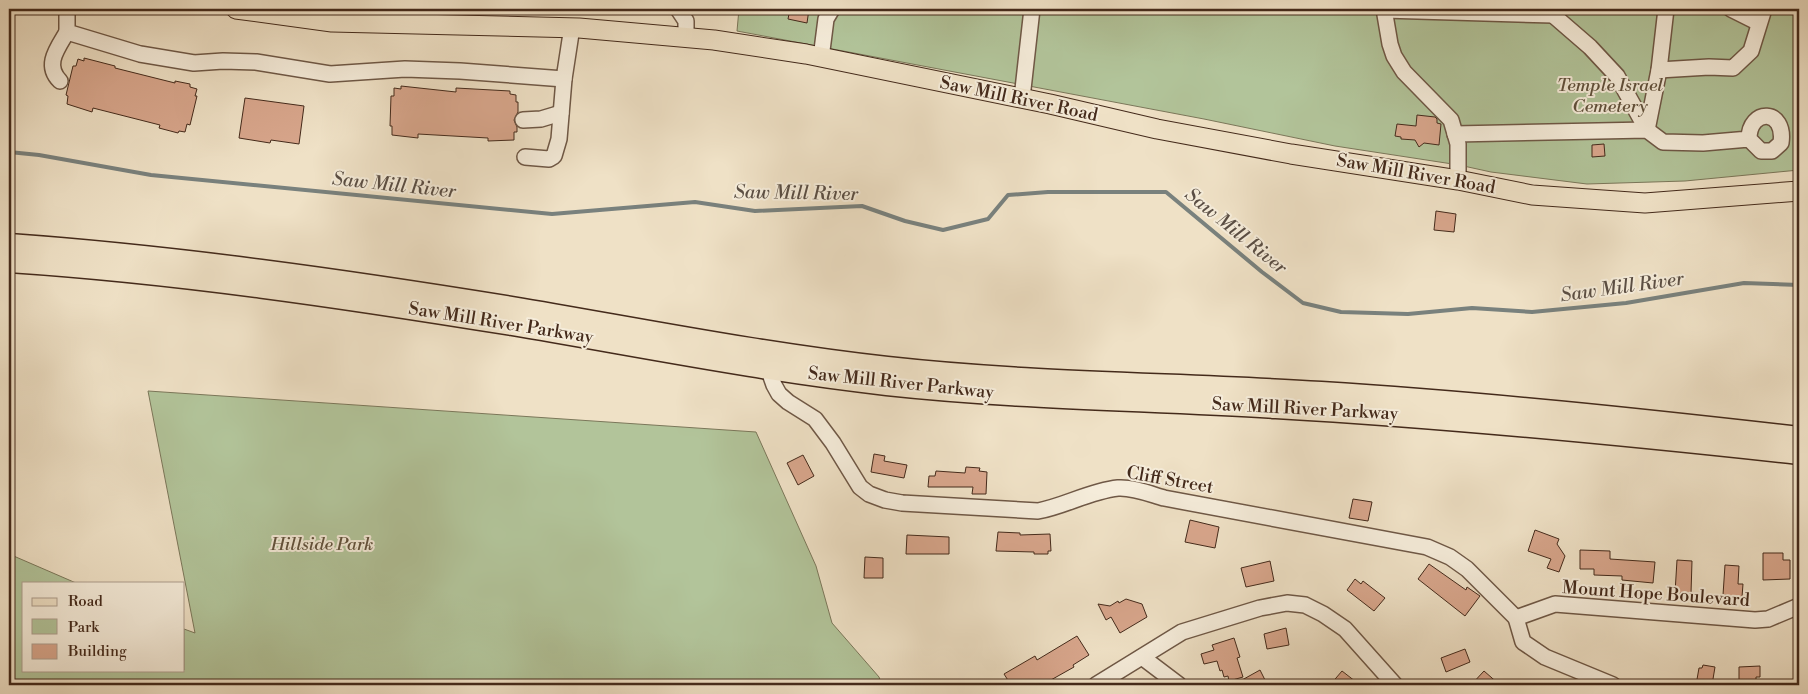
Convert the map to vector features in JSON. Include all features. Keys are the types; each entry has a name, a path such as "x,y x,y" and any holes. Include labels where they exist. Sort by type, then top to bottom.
{"highway":[{"name":"Saw Mill River Parkway","path":"9,245 123,255 315,278 460,300 794,356 880,367 985,376 1284,391 1467,403 1799,438"},
{"name":"Saw Mill River Parkway","path":"9,261 126,271 317,295 507,324 768,368 889,384 985,392 1294,408 1515,423 1799,453"}],"main road":[{"name":"Saw Mill River Road","path":"236,9 332,22 572,28 740,44 1022,98 1156,129 1292,154 1458,180 1532,195 1645,203 1799,191"}],"street":[{"path":"60,81 54,76 52,68 54,57 66,32 67,9"},
{"path":"678,9 686,21 686,38"},
{"path":"821,58 826,19 832,9"},
{"path":"1022,98 1032,9"},
{"path":"1458,180 1458,144 1451,120 1404,72 1394,56 1384,9 1554,12 1617,76 1648,130 1663,142 1703,143 1749,139"},
{"path":"1648,130 1659,70 1666,9"},
{"path":"1659,70 1708,67 1733,68 1751,51 1761,16 1731,9"},
{"path":"525,156 549,158 554,156 559,139 564,79 572,28"},
{"path":"66,32 140,54 194,64 223,61 256,62 330,74 405,69 564,79"},
{"path":"524,120 540,119 561,113"},
{"path":"1455,134 1648,130"},
{"name":"Cliff Street","path":"768,368 779,394 815,419 833,443 860,487 869,494 885,500 902,504 1038,511 1119,488 1136,491 1164,498 1427,547 1450,557 1467,569 1516,618"},
{"path":"1096,685 1182,632 1260,608 1287,603 1305,605 1323,614 1345,629 1395,685"},
{"name":"Mount Hope Boulevard","path":"1516,618 1555,604 1755,620 1768,619 1799,606"},
{"path":"1516,618 1523,642 1545,657 1613,685"},
{"path":"1142,657 1179,685"}],"green space":[{"name":"Temple Israel Cemetery","path":"739,9 1799,9 1799,170 1685,181 1587,184 1491,172 1459,165 1335,146 1204,119 737,31"},
{"name":"Hillside Park","path":"148,391 756,432 816,566 832,623 879,677 882,685 9,685 9,554 74,582 22,582 22,672 185,672 185,629 195,633"}],"building":[{"path":"790,9 809,9 807,23 788,19"},
{"path":"84,58 175,83 175,81 190,84 190,87 197,89 195,96 197,96 190,125 187,124 185,132 179,131 178,133 159,128 160,125 93,108 92,112 67,104 68,96 66,95 73,66 76,66 78,59 84,61"},
{"path":"401,86 456,92 456,88 510,91 510,94 516,95 516,102 518,102 518,112 514,120 517,132 514,132 514,140 488,141 488,138 418,134 418,138 392,135 392,126 390,126 391,96 394,96 394,88 401,89"},
{"path":"245,98 304,106 299,144 271,140 270,143 239,138"},
{"path":"1417,115 1435,117 1437,123 1441,124 1439,145 1424,143 1419,147 1415,140 1401,139 1401,137 1395,136 1397,124 1416,126"},
{"path":"1604,144 1605,156 1592,157 1592,145"},
{"path":"1436,211 1456,214 1454,232 1434,230"},
{"path":"874,454 885,456 884,461 907,465 904,478 871,472"},
{"path":"803,455 814,476 798,485 787,463"},
{"path":"966,467 980,468 979,471 987,472 986,494 972,494 973,487 928,487 929,476 935,476 936,471 965,473"},
{"path":"1353,499 1372,502 1368,521 1349,518"},
{"path":"1190,520 1219,527 1215,548 1185,542"},
{"path":"1535,530 1559,539 1557,544 1565,556 1559,572 1547,568 1551,559 1528,551"},
{"path":"998,532 1020,533 1020,535 1050,534 1051,551 1048,551 1048,554 1034,554 1034,552 996,551"},
{"path":"907,535 949,537 949,554 906,554"},
{"path":"1580,550 1610,551 1610,559 1655,562 1653,583 1622,580 1622,576 1594,575 1594,569 1580,569"},
{"path":"1763,553 1783,553 1783,560 1790,560 1790,579 1763,580"},
{"path":"865,557 883,558 883,578 864,578"},
{"path":"1677,560 1692,561 1691,593 1675,593"},
{"path":"1270,561 1274,581 1246,587 1241,568"},
{"path":"1429,564 1466,590 1467,587 1480,596 1465,616 1418,579"},
{"path":"1725,565 1739,566 1738,584 1743,584 1742,597 1723,595"},
{"path":"1355,579 1361,584 1363,581 1385,598 1374,611 1347,590"},
{"path":"1126,599 1142,604 1147,617 1120,633 1111,617 1106,620 1098,604 1110,606"},
{"path":"1286,628 1289,645 1267,649 1264,634"},
{"path":"1077,636 1089,655 1073,665 1074,667 1042,685 1011,685 1004,674 1035,656 1037,660"},
{"path":"1234,638 1240,657 1237,658 1243,677 1229,681 1228,676 1224,677 1222,670 1220,671 1217,661 1204,664 1201,654 1214,650 1212,645"},
{"path":"1465,649 1470,662 1446,672 1441,658"},
{"path":"1703,665 1715,667 1712,685 1696,685 1699,668 1702,668"},
{"path":"1760,666 1760,677 1756,677 1756,685 1739,685 1739,667"},
{"path":"1260,670 1265,680 1256,685 1233,685"},
{"path":"1342,671 1360,685 1330,685"},
{"path":"1484,671 1500,685 1471,685"}],"waterway":[{"name":"Saw Mill River","path":"9,152 39,155 151,175 552,214 695,202 755,211 862,206 905,221 943,230 988,219 1008,195 1048,192 1166,192 1262,272 1303,303 1341,312 1408,314 1472,308 1532,312 1626,303 1744,283 1799,285"}]}
